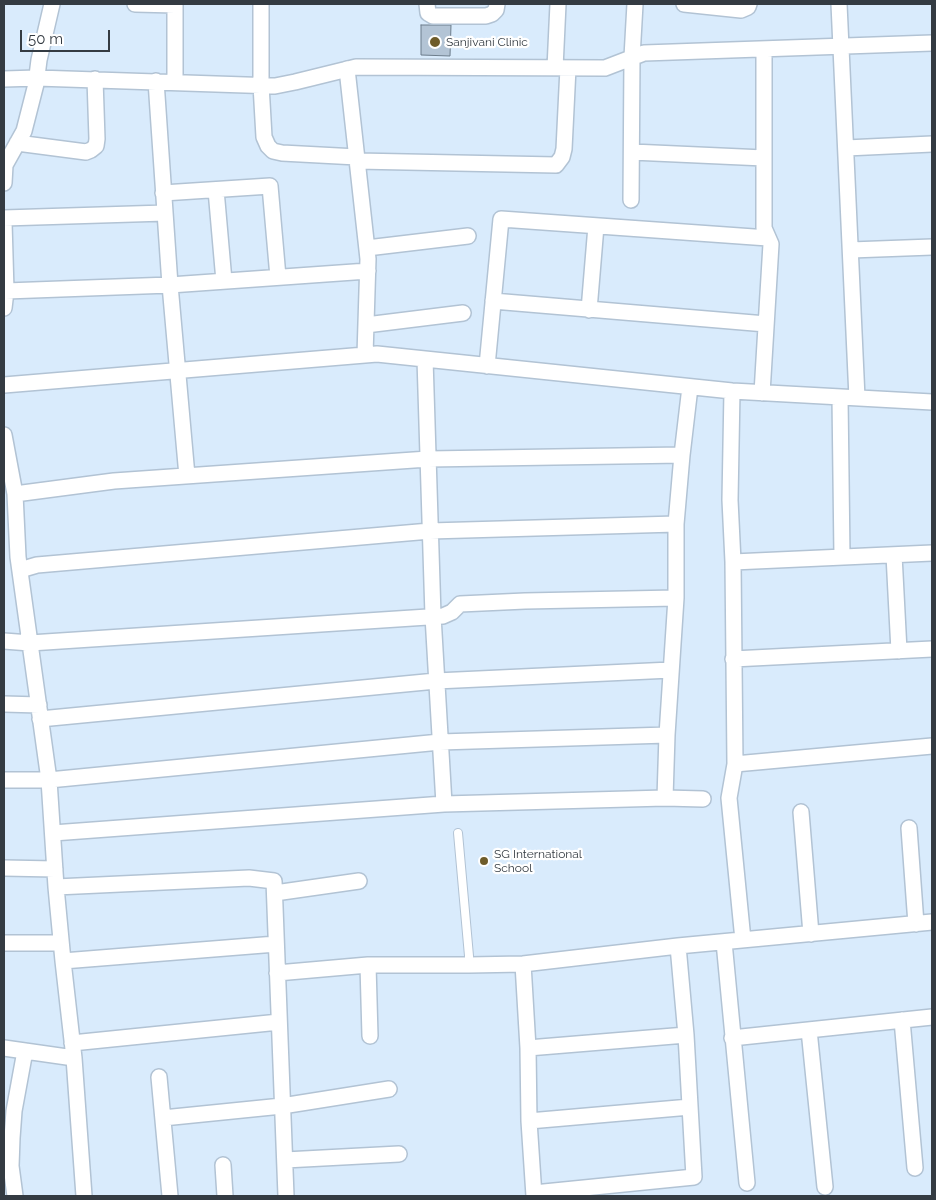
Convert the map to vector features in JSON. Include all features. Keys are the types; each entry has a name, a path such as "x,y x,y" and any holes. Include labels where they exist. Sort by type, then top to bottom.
{"street":[{"path":"4,183 5,165 24,131 52,4"},
{"path":"135,4 175,5 175,82"},
{"path":"262,4 260,85 264,137 268,146 273,151 357,159 556,166 564,150 558,4"},
{"path":"427,4 428,13 433,16 486,16 496,10 496,4"},
{"path":"631,200 632,57 635,4"},
{"path":"684,4 740,10 748,7 749,4"},
{"path":"839,4 857,398"},
{"path":"4,79 95,79 275,86 356,66 605,68 644,53 932,43"},
{"path":"762,393 770,244 764,228 764,49"},
{"path":"347,69 367,248 365,355"},
{"path":"17,143 86,152 96,146 95,79"},
{"path":"156,81 170,285 187,476"},
{"path":"846,148 932,144"},
{"path":"632,152 764,158"},
{"path":"163,193 270,186 278,278"},
{"path":"216,190 224,281"},
{"path":"4,218 165,213"},
{"path":"487,366 501,219 768,238"},
{"path":"4,222 6,291 4,308"},
{"path":"589,310 596,226"},
{"path":"367,248 468,236"},
{"path":"851,250 932,247"},
{"path":"6,291 170,285 368,271"},
{"path":"493,301 766,324"},
{"path":"366,325 463,313"},
{"path":"4,385 377,354 732,391 932,402"},
{"path":"424,359 433,616 444,804"},
{"path":"665,798 676,598 676,524 690,387"},
{"path":"732,391 730,500 735,764 729,798 743,940"},
{"path":"840,397 842,557"},
{"path":"4,435 7,470 15,494 14,562 30,643 49,780 56,886 73,1050 84,1196"},
{"path":"15,494 114,481 428,459 682,455"},
{"path":"14,562 37,564 430,531 676,524"},
{"path":"732,562 932,553"},
{"path":"894,555 899,651"},
{"path":"4,641 30,643 443,616 452,612 460,604 676,598"},
{"path":"733,659 932,649"},
{"path":"4,704 40,712 436,681 671,670"},
{"path":"4,780 49,780 440,742 667,735"},
{"path":"735,764 932,746"},
{"path":"53,833 444,804 665,798 703,799"},
{"path":"801,812 811,934"},
{"path":"909,828 916,924"},
{"path":"4,868 55,869"},
{"path":"56,886 249,878 274,882 286,1196"},
{"path":"274,894 359,881"},
{"path":"277,973 368,965 523,964 678,946 932,922"},
{"path":"4,943 61,942"},
{"path":"724,942 747,1183"},
{"path":"63,960 276,944"},
{"path":"523,964 534,1195 694,1177 686,1035 678,946"},
{"path":"368,965 370,1036"},
{"path":"732,1038 932,1017"},
{"path":"902,1020 915,1168"},
{"path":"4,1048 25,1051 73,1050 279,1022"},
{"path":"809,1030 825,1187"},
{"path":"528,1048 686,1035"},
{"path":"15,1196 11,1166 12,1138 14,1112 25,1051"},
{"path":"159,1078 170,1196"},
{"path":"163,1118 282,1106 389,1089"},
{"path":"529,1121 690,1107"},
{"path":"285,1160 399,1154"},
{"path":"223,1165 225,1196"}],"lane":[{"path":"458,833 469,965"}],"building":[{"path":"421,25 451,25 450,56 421,55"}],"place":[{"name":"Sanjivani Clinic","path":"435,42"},
{"name":"SG International School","path":"484,861"}]}
